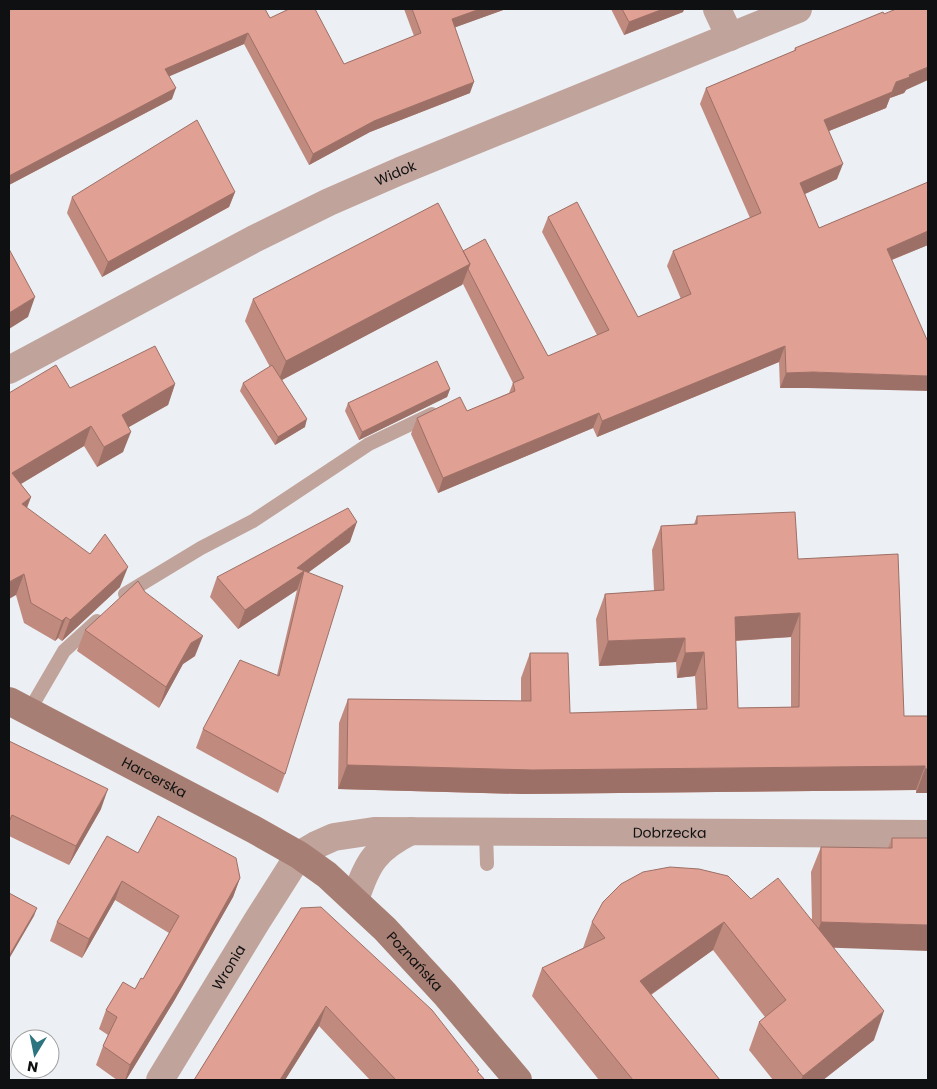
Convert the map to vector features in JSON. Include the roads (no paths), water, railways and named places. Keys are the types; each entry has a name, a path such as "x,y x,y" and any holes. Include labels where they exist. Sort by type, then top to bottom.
{"street":[{"path":"717,9 730,36"},
{"name":"Widok","path":"9,370 254,239 329,202 400,171 798,9"},
{"name":"Harcerska","path":"19,706 253,828 299,856"},
{"name":"Dobrzecka","path":"299,856 316,845 334,837 374,831 928,834"},
{"name":"Dobrzecka","path":"355,900 363,877 371,862 393,840 411,831"},
{"name":"Poznańska","path":"299,856 327,875 385,929 518,1080"},
{"name":"Wronia","path":"160,1080 299,856"}],"lane":[{"path":"19,706 64,651 127,593 201,548 253,520 369,444 444,408"},
{"path":"486,832 486,864"}]}
